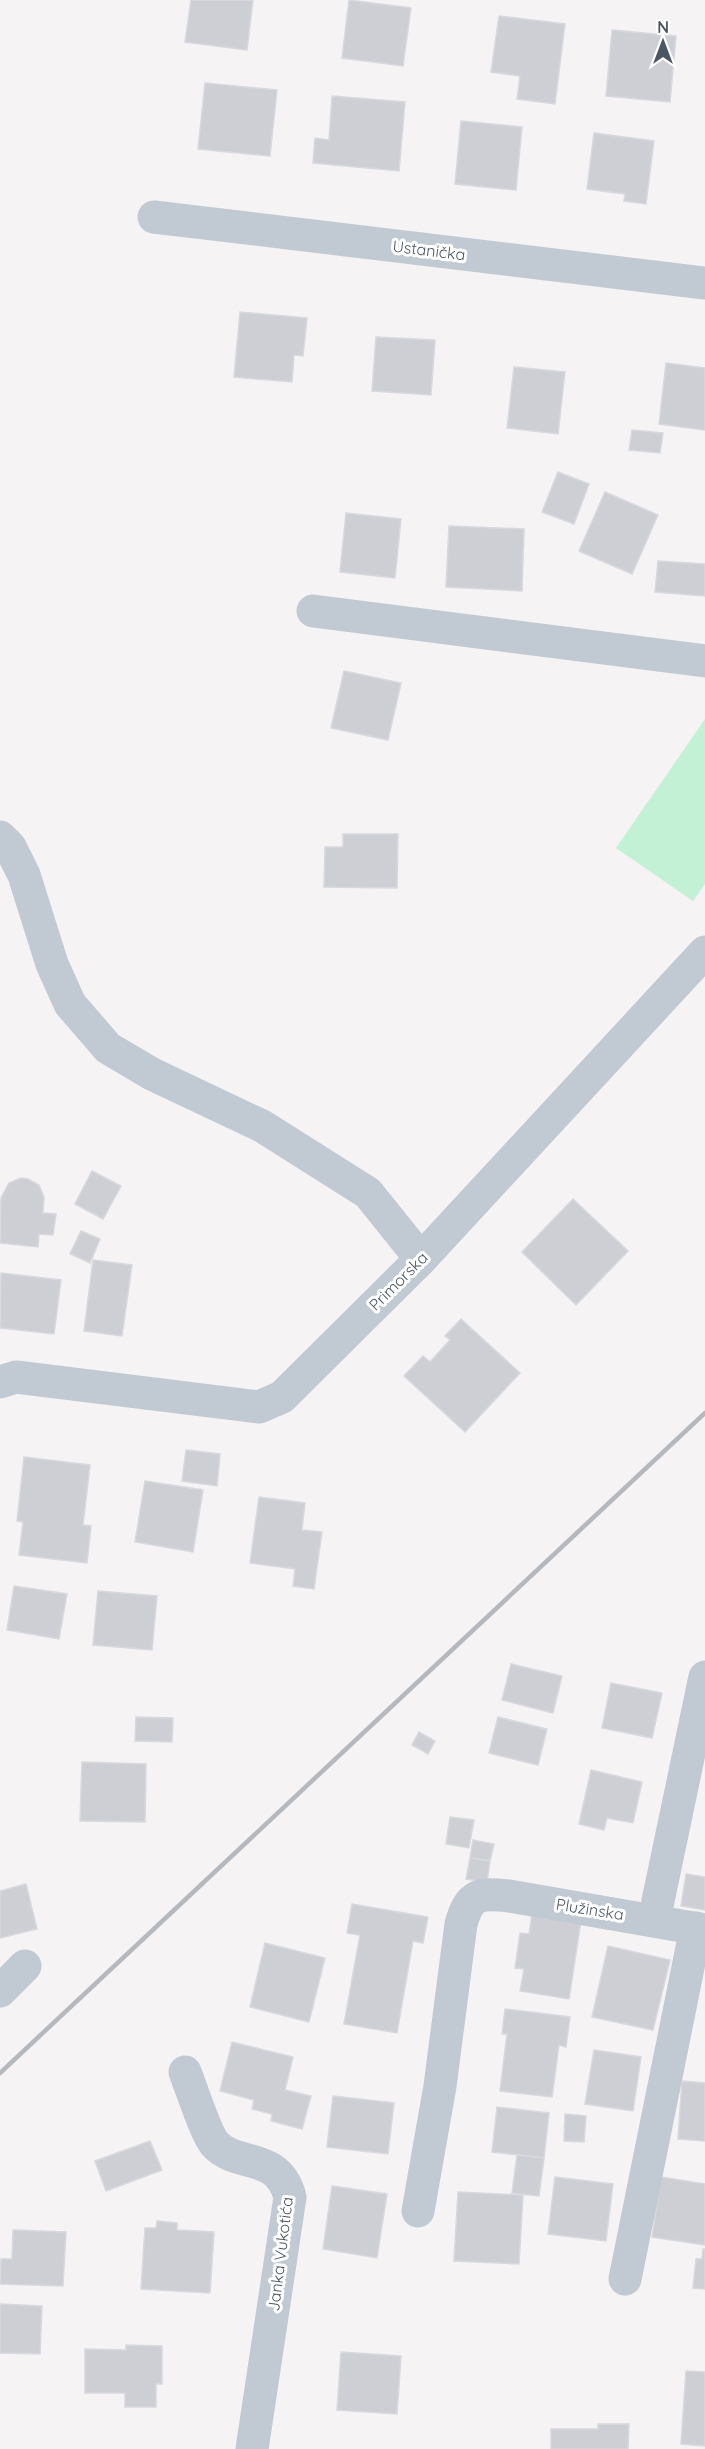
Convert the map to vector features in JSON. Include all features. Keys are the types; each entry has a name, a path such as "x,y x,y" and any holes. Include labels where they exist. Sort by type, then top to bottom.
{"street":[{"name":"Ustanička","path":"154,217 705,283"},
{"path":"313,611 705,662"},
{"path":"0,837 10,847 24,875 52,964 70,1004 108,1048 152,1074 262,1126 368,1193 421,1259"},
{"name":"Primorska","path":"0,1382 16,1377 259,1407 282,1397 421,1259 705,952"},
{"path":"654,1920 705,1677"},
{"name":"Plužinska","path":"418,2211 440,2086 461,1924 470,1901 475,1897 492,1894 509,1896 700,1929"},
{"path":"625,2279 700,1929"},
{"path":"0,1991 25,1966"},
{"name":"Janka Vukotića","path":"185,2072 214,2142 224,2152 253,2160 267,2167 288,2187 290,2197 252,2449"}],"green space":[{"path":"705,719 705,884 693,901 616,848"}],"building":[{"path":"191,0 253,0 247,50 185,42"},
{"path":"349,0 411,8 403,66 342,58"},
{"path":"499,16 565,24 555,104 517,99 520,76 491,72"},
{"path":"612,30 676,36 670,102 606,96"},
{"path":"205,83 277,90 270,156 198,149"},
{"path":"332,96 405,102 399,171 313,163 315,138 329,140"},
{"path":"461,121 522,127 516,190 455,184"},
{"path":"594,133 654,141 646,204 624,201 625,194 587,189"},
{"path":"240,312 307,318 303,356 294,355 292,382 234,377"},
{"path":"376,337 435,340 431,395 372,391"},
{"path":"666,363 705,368 705,430 659,424"},
{"path":"514,367 565,372 558,434 507,428"},
{"path":"632,430 663,433 660,453 629,450"},
{"path":"558,472 589,484 574,524 542,512"},
{"path":"605,492 658,515 632,574 579,551"},
{"path":"346,513 401,519 395,578 340,572"},
{"path":"449,526 524,529 522,591 446,587"},
{"path":"658,561 705,564 705,596 655,592"},
{"path":"344,671 401,683 388,740 331,728"},
{"path":"343,834 398,834 397,888 324,887 325,847 343,847"},
{"path":"92,1171 121,1186 103,1219 75,1204"},
{"path":"21,1178 39,1185 44,1197 43,1213 56,1214 53,1235 39,1234 38,1247 0,1243 1,1198 9,1183"},
{"path":"573,1199 628,1251 576,1305 522,1252"},
{"path":"81,1231 100,1239 90,1263 70,1254"},
{"path":"93,1260 132,1265 122,1336 84,1331"},
{"path":"1,1273 61,1280 54,1334 0,1328"},
{"path":"461,1319 520,1373 465,1432 404,1376 423,1356 430,1362 450,1340 445,1336"},
{"path":"186,1450 220,1454 217,1486 182,1481"},
{"path":"24,1457 90,1465 83,1525 91,1526 87,1563 19,1555 23,1522 17,1521"},
{"path":"145,1481 203,1490 193,1552 135,1542"},
{"path":"259,1497 305,1503 302,1530 322,1532 314,1589 293,1586 295,1569 250,1563"},
{"path":"14,1586 67,1594 59,1639 7,1630"},
{"path":"98,1591 157,1596 152,1650 93,1645"},
{"path":"511,1664 562,1676 553,1713 502,1700"},
{"path":"611,1683 662,1693 652,1738 602,1728"},
{"path":"136,1717 173,1718 172,1742 135,1741"},
{"path":"498,1717 547,1729 538,1765 489,1753"},
{"path":"419,1732 435,1741 428,1754 412,1745"},
{"path":"82,1762 146,1764 145,1822 80,1821"},
{"path":"591,1770 642,1782 633,1823 607,1818 604,1830 579,1824"},
{"path":"450,1817 474,1820 469,1848 446,1844"},
{"path":"473,1840 494,1844 490,1861 470,1858"},
{"path":"470,1858 490,1861 487,1882 466,1879"},
{"path":"686,1874 705,1877 705,1910 681,1906"},
{"path":"26,1884 37,1929 0,1938 0,1891"},
{"path":"352,1904 428,1917 423,1943 413,1941 397,2033 344,2024 360,1935 347,1933"},
{"path":"532,1914 581,1921 569,1999 520,1991 524,1969 515,1968 520,1933 529,1934"},
{"path":"265,1943 325,1958 309,2022 250,2007"},
{"path":"608,1946 670,1960 653,2030 592,2017"},
{"path":"505,2009 570,2017 566,2047 559,2045 552,2097 500,2091 507,2034 502,2034"},
{"path":"232,2042 293,2057 285,2090 311,2096 302,2129 271,2121 272,2114 252,2109 254,2100 220,2091"},
{"path":"594,2050 641,2057 633,2111 585,2104"},
{"path":"682,2081 705,2083 705,2141 678,2139"},
{"path":"333,2096 394,2103 388,2154 327,2147"},
{"path":"497,2107 549,2113 544,2158 492,2152"},
{"path":"565,2114 586,2116 584,2142 564,2141"},
{"path":"150,2141 162,2170 106,2191 95,2161"},
{"path":"517,2155 544,2158 539,2196 512,2193"},
{"path":"555,2177 613,2184 606,2241 548,2234"},
{"path":"661,2177 705,2184 705,2245 652,2237"},
{"path":"332,2186 387,2194 377,2258 323,2249"},
{"path":"458,2192 523,2195 519,2264 454,2261"},
{"path":"157,2221 177,2223 177,2230 214,2232 210,2293 141,2289 145,2228 156,2228"},
{"path":"13,2230 66,2232 63,2286 0,2284 1,2259 12,2259"},
{"path":"703,2249 705,2249 705,2289 693,2288 696,2259 702,2259"},
{"path":"0,2304 42,2306 40,2354 0,2353"},
{"path":"126,2345 162,2346 162,2384 156,2384 156,2407 125,2407 125,2393 85,2393 85,2349 126,2350"},
{"path":"341,2352 401,2356 397,2414 337,2410"},
{"path":"686,2371 705,2372 705,2446 681,2444"},
{"path":"598,2424 629,2424 628,2449 551,2449 551,2429 598,2429"}],"railway":[{"path":"0,2073 705,1413"}]}
